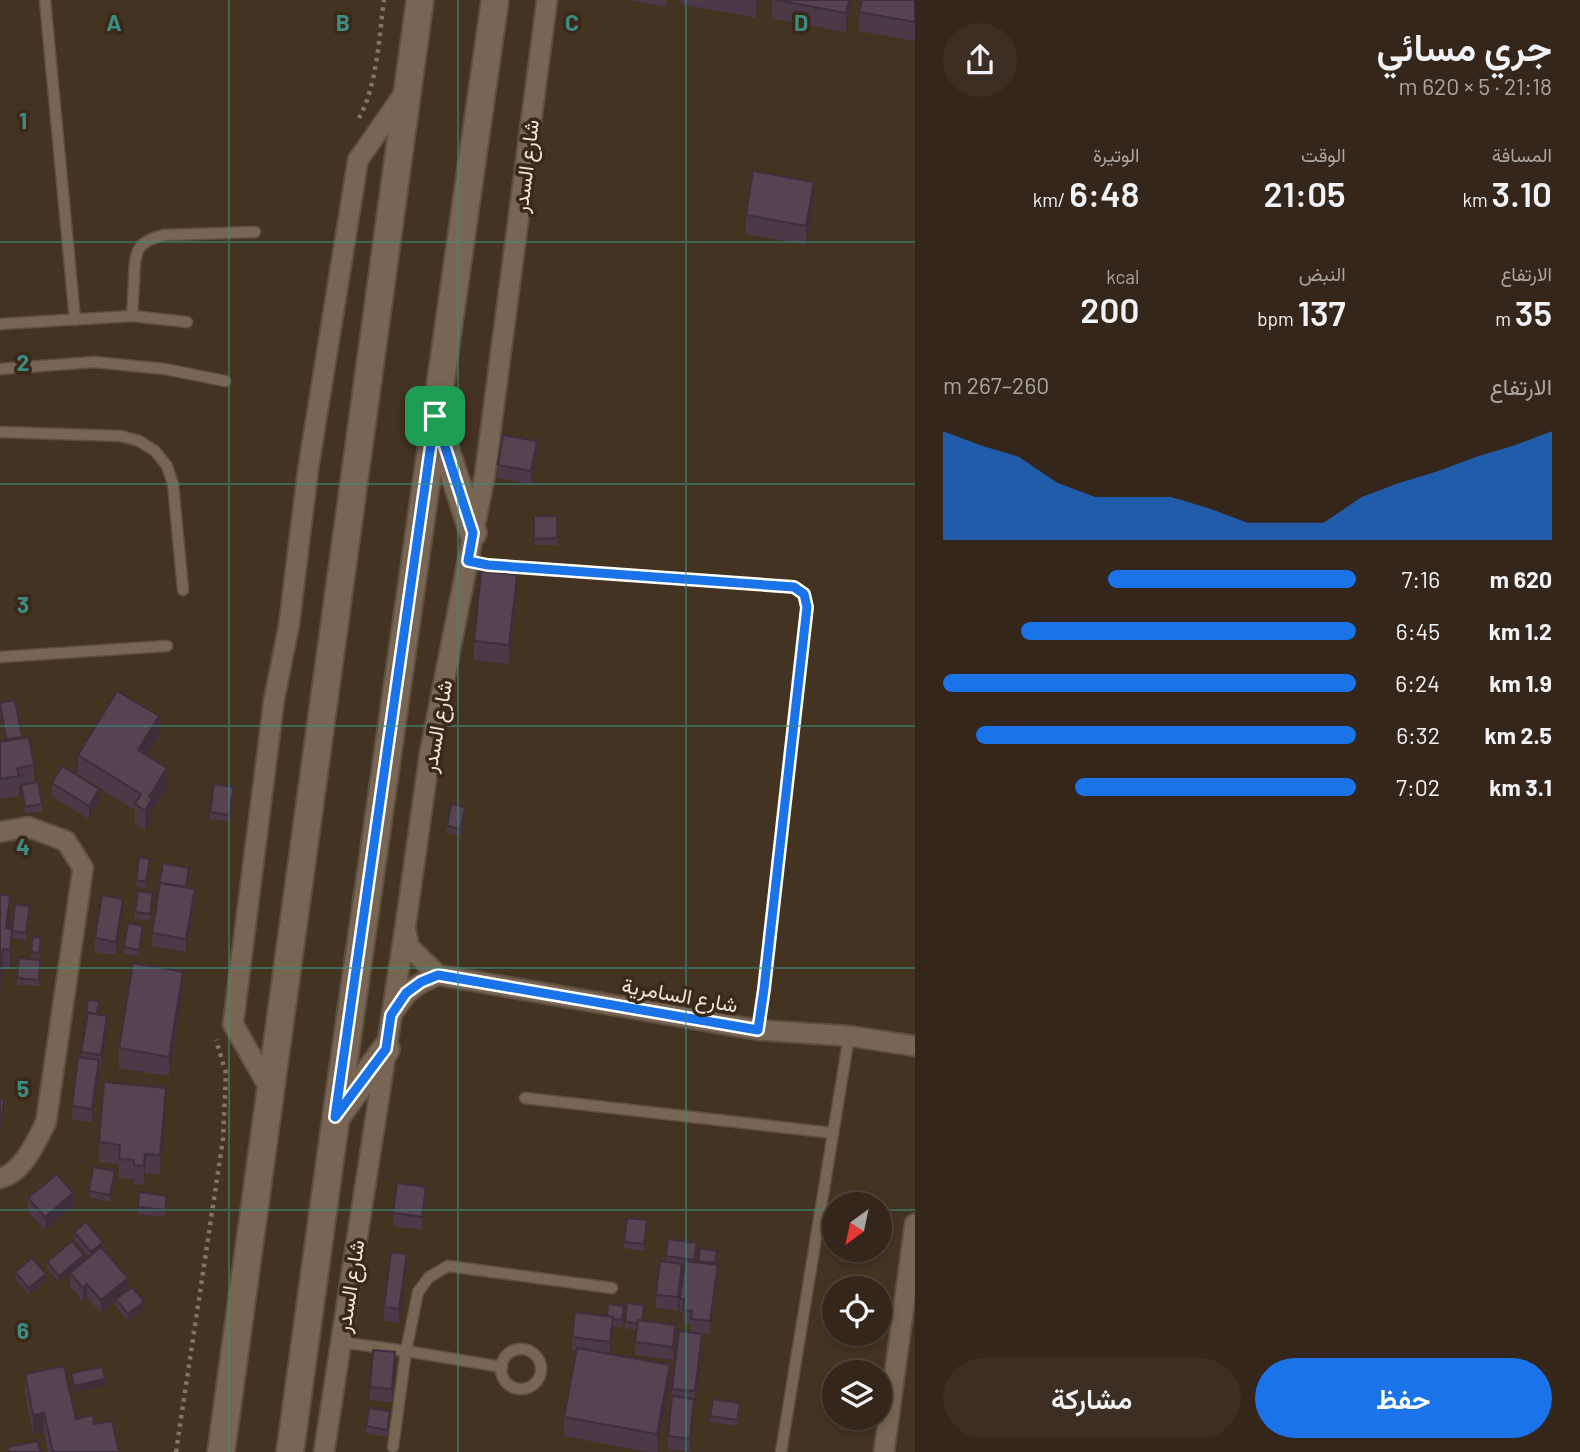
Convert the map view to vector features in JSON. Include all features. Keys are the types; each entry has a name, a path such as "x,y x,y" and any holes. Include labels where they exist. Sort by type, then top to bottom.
{"main road":[{"path":"221,1452 420,0"},
{"name":"شارع السدر","path":"290,1452 335,1117 495,0"},
{"path":"435,416 473,533"},
{"path":"335,1117 386,1049"}],"street":[{"name":"شارع السدر","path":"324,1452 430,752 485,474 547,0"},
{"path":"271,1091 233,1024 274,701 289,625 308,470 358,160 408,87"},
{"path":"0,832 28,827 66,841 83,867 46,1122 31,1153 8,1177 0,1178"},
{"path":"391,1015 406,993 421,982 438,975 409,947 405,929"},
{"name":"شارع السامرية","path":"438,975 758,1030 849,1036 915,1046"},
{"path":"884,1452 915,1224"}],"lane":[{"path":"45,0 75,320"},
{"path":"132,316 134,257 141,246 152,238 165,235 256,232"},
{"path":"0,324 132,316 187,322"},
{"path":"0,369 94,362 165,369 225,381"},
{"path":"0,432 121,436 139,441 155,451 167,466 173,484 183,590"},
{"path":"468,561 488,565 794,587 804,594 807,607 758,1030"},
{"path":"0,657 167,646"},
{"path":"781,1452 849,1036"},
{"path":"525,1098 833,1133"},
{"path":"393,1447 406,1351 418,1292 429,1276 448,1266 612,1287"},
{"path":"340,1342 502,1367"},
{"path":"520,1349 533,1353 538,1358 541,1371 535,1384 516,1388 505,1380 502,1367 508,1355 520,1349"}],"path":[{"path":"176,1452 223,1139 226,1073 215,1029"}],"building":[{"path":"776,0 849,0 846,13"},
{"path":"862,0 915,0 915,22 859,12"},
{"path":"753,171 814,182 806,226 746,215"},
{"path":"503,435 537,441 531,471 498,465"},
{"path":"534,516 557,516 557,538 534,539"},
{"path":"481,571 517,575 509,645 474,641"},
{"path":"117,691 159,716 138,750 167,768 149,797 152,798 145,811 135,804 141,794 78,755"},
{"path":"15,700 22,737 6,739 0,703"},
{"path":"29,737 34,765 17,768 19,776 0,779 0,742"},
{"path":"62,766 99,789 89,806 52,783"},
{"path":"38,782 42,804 25,807 21,785"},
{"path":"214,784 234,787 229,815 210,812"},
{"path":"451,804 465,807 461,829 447,826"},
{"path":"139,857 150,859 146,882 136,880"},
{"path":"163,863 189,868 186,887 159,884"},
{"path":"160,883 195,889 186,939 152,933"},
{"path":"138,891 153,893 150,914 135,912"},
{"path":"0,894 10,896 6,928 12,929 10,950 3,949 0,974"},
{"path":"102,895 123,899 116,942 95,938"},
{"path":"15,904 30,906 26,933 12,931"},
{"path":"128,923 143,926 139,950 124,947"},
{"path":"33,937 41,938 39,953 31,952"},
{"path":"19,958 40,960 39,980 17,978"},
{"path":"133,963 183,972 169,1057 119,1048"},
{"path":"88,1000 99,1001 97,1014 86,1012"},
{"path":"88,1013 107,1016 101,1055 81,1052"},
{"path":"78,1057 99,1060 92,1109 72,1106"},
{"path":"104,1082 166,1088 160,1155 145,1154 144,1166 134,1165 134,1160 119,1159 120,1145 99,1142"},
{"path":"0,1100 4,1100 0,1129"},
{"path":"93,1167 115,1171 110,1195 89,1191"},
{"path":"57,1174 73,1193 45,1217 28,1198"},
{"path":"397,1183 426,1187 422,1217 393,1213"},
{"path":"139,1192 167,1196 165,1210 138,1207"},
{"path":"627,1218 647,1220 644,1244 624,1242"},
{"path":"86,1222 103,1242 91,1252 74,1232"},
{"path":"668,1239 697,1243 694,1260 666,1256"},
{"path":"72,1241 84,1255 59,1276 47,1262"},
{"path":"101,1247 128,1278 101,1300 87,1284 83,1288 70,1273"},
{"path":"700,1248 717,1251 715,1263 698,1261"},
{"path":"391,1252 407,1254 399,1309 384,1307"},
{"path":"32,1258 46,1274 29,1288 15,1272"},
{"path":"660,1261 682,1264 678,1297 656,1295"},
{"path":"685,1261 718,1265 710,1321 691,1319 692,1311 683,1310 684,1299 680,1299"},
{"path":"132,1287 144,1301 128,1314 116,1299"},
{"path":"627,1303 644,1305 642,1321 625,1322"},
{"path":"608,1304 624,1306 622,1320 607,1316"},
{"path":"575,1312 613,1317 610,1342 572,1337"},
{"path":"638,1320 675,1325 673,1347 635,1342"},
{"path":"679,1331 702,1334 695,1391 672,1389"},
{"path":"577,1348 670,1365 657,1434 564,1417"},
{"path":"373,1350 395,1352 392,1389 370,1387"},
{"path":"64,1366 76,1419 93,1415 94,1424 112,1421 119,1452 53,1452 44,1413 33,1415 25,1374"},
{"path":"102,1367 105,1379 74,1386 71,1373"},
{"path":"672,1396 694,1399 690,1439 668,1436"},
{"path":"713,1399 740,1403 737,1420 710,1416"},
{"path":"369,1408 390,1411 387,1430 366,1426"},
{"path":"38,1441 40,1452 9,1452 8,1447"}],"route":[{"path":"435,416 473,533 468,561 488,565 794,587 804,594 807,607 764,989 758,1030 438,975 421,982 406,993 391,1015 386,1049 335,1117 378,817 435,416"}]}
